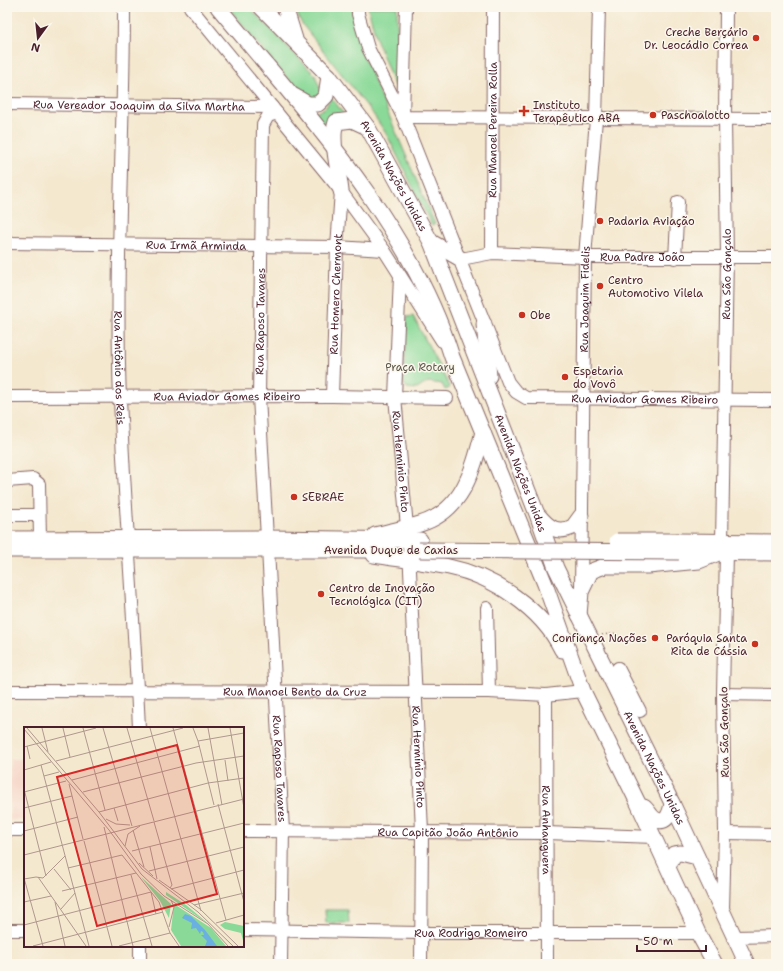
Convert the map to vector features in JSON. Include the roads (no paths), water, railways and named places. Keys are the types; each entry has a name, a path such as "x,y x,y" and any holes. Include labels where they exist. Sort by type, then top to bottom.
{"main road":[{"name":"Avenida Nações Unidas","path":"218,7 336,149 371,198 416,272 442,324 452,357 545,584 583,691 637,801 698,933 715,964"},
{"name":"Avenida Nações Unidas","path":"261,7 329,76 368,128 431,242 537,514 556,568 592,639 617,668 672,803 747,964"},
{"path":"285,7 296,42"},
{"path":"291,95 308,104 318,104 326,96 329,76"},
{"path":"341,191 336,149 333,137 336,122 352,120 368,128"},
{"path":"431,242 461,260"},
{"path":"484,324 491,397"},
{"path":"352,545 407,526 427,521 444,512 457,499 468,482 483,432"},
{"path":"537,514 548,526 559,530 573,527 581,516"},
{"name":"Avenida Duque de Caxias","path":"7,539 129,543 267,543 352,545 414,550 678,546 776,553"},
{"name":"Avenida Duque de Caxias","path":"723,549 776,542"},
{"name":"Avenida Duque de Caxias","path":"7,550 129,543"},
{"path":"352,545 414,550 450,567 476,576 500,588 521,602 540,619 556,638 562,651 573,663"},
{"path":"579,616 581,592 591,571 605,566 648,566 699,562 723,549"},
{"path":"637,801 654,819 661,821 667,818 671,812 672,803"},
{"path":"668,867 674,854 681,853 697,857"}],"street":[{"name":"Rua Antônio dos Reis","path":"124,7 124,105 120,245 120,398 139,727"},
{"name":"Avenida Nações Unidas","path":"190,7 341,191 384,250 452,357"},
{"name":"Avenida Nações Unidas","path":"358,7 358,14 368,48 403,117 461,260 484,324 508,382 516,392"},
{"path":"406,7 403,117 776,120"},
{"name":"Rua Manoel Pereira Rolla","path":"492,254 493,7"},
{"name":"Rua Joaquim Fidelis","path":"581,592 585,257 596,119 599,7"},
{"name":"Rua São Gonçalo","path":"723,912 725,833 723,549 727,257 725,119 726,7"},
{"name":"Rua Vereador Joaquim da Silva Martha","path":"7,104 124,105 274,110"},
{"name":"Rua Raposo Tavares","path":"274,110 268,116 263,125 259,397 283,831 281,964"},
{"name":"Rua Homero Chermont","path":"332,396 337,247 341,191"},
{"path":"675,258 678,202"},
{"name":"Rua Irmã Arminda","path":"7,243 337,247 384,250"},
{"name":"Rua Padre João","path":"461,260 492,254 675,258 776,257"},
{"path":"395,397 400,276"},
{"name":"Rua Aviador Gomes Ribeiro","path":"516,392 526,398 776,400"},
{"name":"Rua Aviador Gomes Ribeiro","path":"7,397 120,398 332,396 447,398"},
{"name":"Rua Herminio Pinto","path":"395,397 407,526"},
{"path":"7,481 33,480 37,482 40,488 40,539"},
{"path":"7,516 39,514"},
{"name":"Rua Hermínio Pinto","path":"414,550 416,692 422,831 420,933 421,964"},
{"path":"487,608 489,692"},
{"path":"617,668 640,712"},
{"name":"Rua Manoel Bento da Cruz","path":"7,691 489,692 546,695 583,691"},
{"path":"723,694 776,694"},
{"name":"Rua Anhanguera","path":"546,695 547,964"},
{"path":"7,830 24,830"},
{"name":"Rua Capitão João Antônio","path":"244,831 422,831 547,833 654,837"},
{"path":"725,833 776,834"},
{"path":"7,930 24,930"},
{"name":"Rua Rodrigo Romeiro","path":"244,930 420,933 698,933"},
{"path":"735,937 776,936"},
{"path":"140,947 140,964"}],"place":[{"name":"Creche Berçário Dr. Leocádio Correa","path":"756,38"},
{"name":"Instituto Terapêutico ABA","path":"524,111"},
{"name":"Paschoalotto","path":"653,115"},
{"name":"Padaria Aviação","path":"600,221"},
{"name":"Centro Automotivo Vilela","path":"600,286"},
{"name":"Obe","path":"522,315"},
{"name":"Espetaria do Vovô","path":"565,377"},
{"name":"SEBRAE","path":"294,497"},
{"name":"Centro de Inovação Tecnológica (CIT)","path":"321,594"},
{"name":"Confiança Nações","path":"655,638"},
{"name":"Paróquia Santa Rita de Cássia","path":"755,644"}],"park label":[{"name":"Praça Rotary","path":"420,367"}]}
